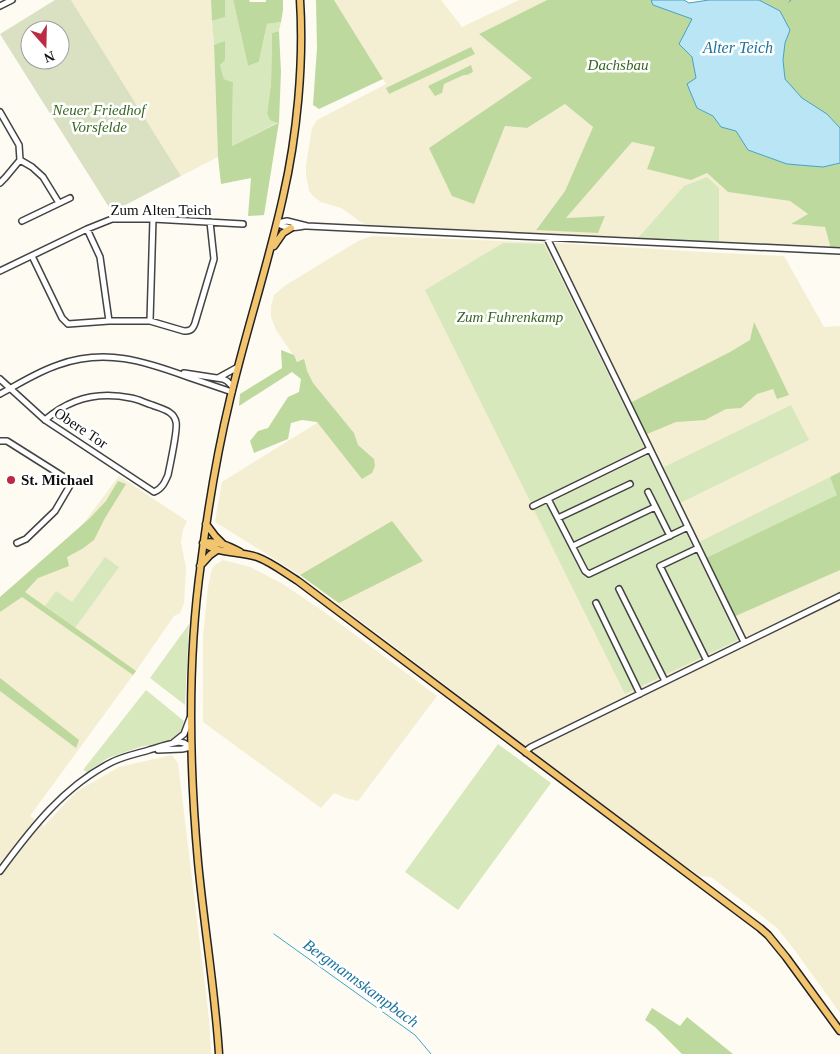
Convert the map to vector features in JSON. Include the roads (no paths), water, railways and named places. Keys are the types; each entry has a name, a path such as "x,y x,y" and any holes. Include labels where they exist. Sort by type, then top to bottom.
{"main road":[{"path":"219,1054 213,984 198,864 191,747 190,681 194,618 215,468 238,367 269,254 290,166 296,122 301,49 300,0"},
{"path":"269,254 281,235 291,228"},
{"path":"206,524 224,544"},
{"path":"204,543 210,541 224,544 242,553"},
{"path":"204,543 210,548 217,550 242,553 259,558 298,581 718,896 768,935 840,1031"},
{"path":"200,567 217,550"}],"street":[{"path":"0,6 12,0"},
{"path":"0,183 20,160 19,146 1,115"},
{"path":"20,160 32,167 43,177 59,203"},
{"path":"22,221 70,198"},
{"name":"Zum Alten Teich","path":"0,272 86,229 112,219 243,224"},
{"path":"150,321 153,220"},
{"path":"277,223 286,221 307,226"},
{"path":"32,256 62,318 68,324 150,321 190,331 193,328 214,259 210,222"},
{"path":"277,223 291,228 307,226 840,252"},
{"path":"86,229 100,257 109,321"},
{"path":"547,238 744,642"},
{"path":"0,394 57,365 78,359 95,357 119,357 149,363 233,390"},
{"path":"218,378 238,367"},
{"path":"177,372 218,378 227,381 233,390"},
{"name":"Obere Tor","path":"0,379 45,420 154,492 161,488 168,474 177,424 174,416 168,411 132,398 111,395 94,396 62,406 45,420"},
{"path":"0,441 6,441 72,482 55,511 26,539 17,543"},
{"path":"533,506 650,449"},
{"path":"558,518 630,484"},
{"path":"648,492 670,536"},
{"path":"548,498 585,571 589,574 688,527"},
{"path":"573,546 655,507"},
{"path":"698,548 660,566 707,660"},
{"path":"619,589 665,681"},
{"path":"526,753 531,747 840,596"},
{"path":"596,603 640,694"},
{"path":"172,744 184,734 190,716"},
{"path":"0,871 56,802 85,778 113,762 148,750 184,743 191,747"},
{"path":"148,750 191,747"}],"water":[{"name":"Alter Teich","path":"651,0 684,0 689,3 709,0 759,0 780,11 790,30 785,43 783,60 785,79 802,98 827,114 840,128 840,163 823,167 787,164 748,150 736,131 721,127 713,116 697,108 687,84 696,78 692,57 679,44 692,19 653,5"}],"waterway":[{"name":"Bergmannskampbach","path":"274,934 415,1035 431,1054"}],"place":[{"name":"St. Michael","path":"11,480"}],"park label":[{"name":"Dachsbau","path":"618,65"},
{"name":"Neuer Friedhof Vorsfelde","path":"99,118"},
{"name":"Zum Fuhrenkamp","path":"510,317"}]}
